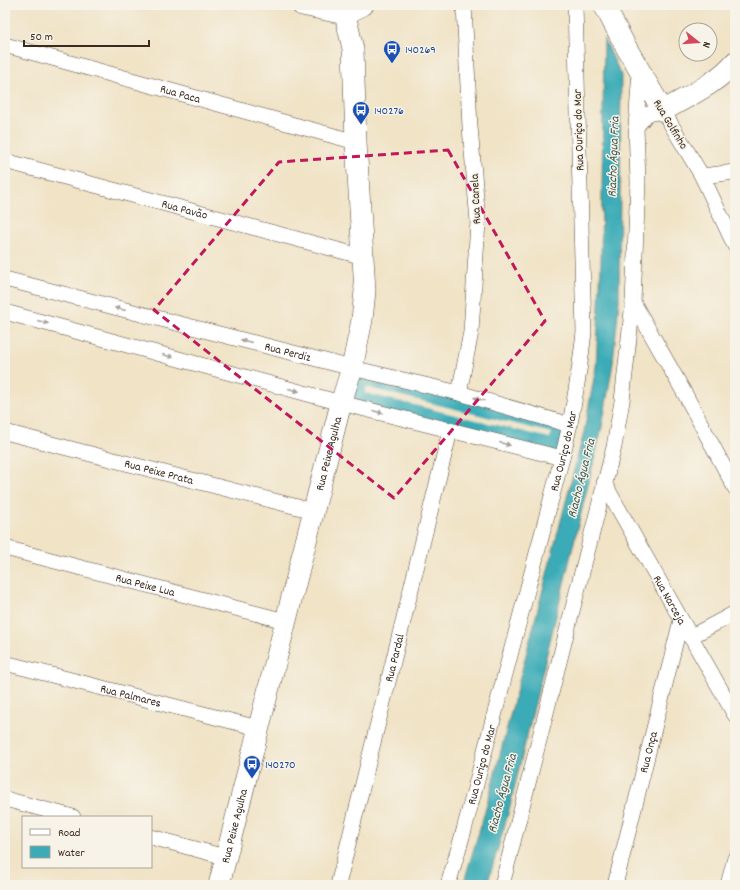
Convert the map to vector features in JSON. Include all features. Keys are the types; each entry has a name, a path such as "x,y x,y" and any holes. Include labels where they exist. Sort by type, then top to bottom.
{"street":[{"path":"302,5 350,8"},
{"name":"Rua Canela","path":"459,393 471,332 478,222 470,120 464,5"},
{"name":"Rua Ouriço do Mar","path":"448,885 464,830 562,458 578,383 584,332 576,5"},
{"name":"Rua Golfinho","path":"604,5 663,111 702,176 735,246"},
{"name":"Rua Peixe Agulha","path":"219,885 341,403 352,368 362,320 365,290 364,257 356,142 350,8"},
{"name":"Rua Paca","path":"5,45 356,142"},
{"path":"636,127 648,114 663,111 712,82 727,71 735,62"},
{"path":"502,885 614,447 622,401 633,302 638,182 636,127 640,70"},
{"name":"Rua Pavão","path":"5,161 364,257"},
{"path":"702,176 735,172"},
{"name":"Rua Perdiz","path":"5,279 352,368 459,393 570,425"},
{"path":"633,302 685,394 735,488"},
{"path":"5,312 341,403 562,458"},
{"name":"Rua Pardal","path":"338,885 450,431"},
{"name":"Rua Peixe Prata","path":"5,432 314,511"},
{"name":"Rua Narceja","path":"604,483 735,715"},
{"name":"Rua Peixe Lua","path":"5,548 285,621"},
{"path":"690,637 735,613"},
{"name":"Rua Onça","path":"615,885 681,620"},
{"name":"Rua Palmares","path":"5,663 258,728"},
{"path":"5,799 69,816"},
{"path":"152,837 225,857"},
{"path":"728,885 735,858"}],"highlighted area":[{"path":"448,150 545,321 394,498 154,310 279,162"}],"water":[{"name":"Riacho Água Fria","path":"604,38 621,75 619,302 613,363 602,427 508,814 487,885 463,885 486,808 584,432 596,367 601,263"}],"waterway":[{"path":"360,377 563,427 555,448 354,399 360,377"}],"place":[{"name":"140269","path":"392,64"},
{"name":"140276","path":"361,125"},
{"name":"140270","path":"252,779"}]}
